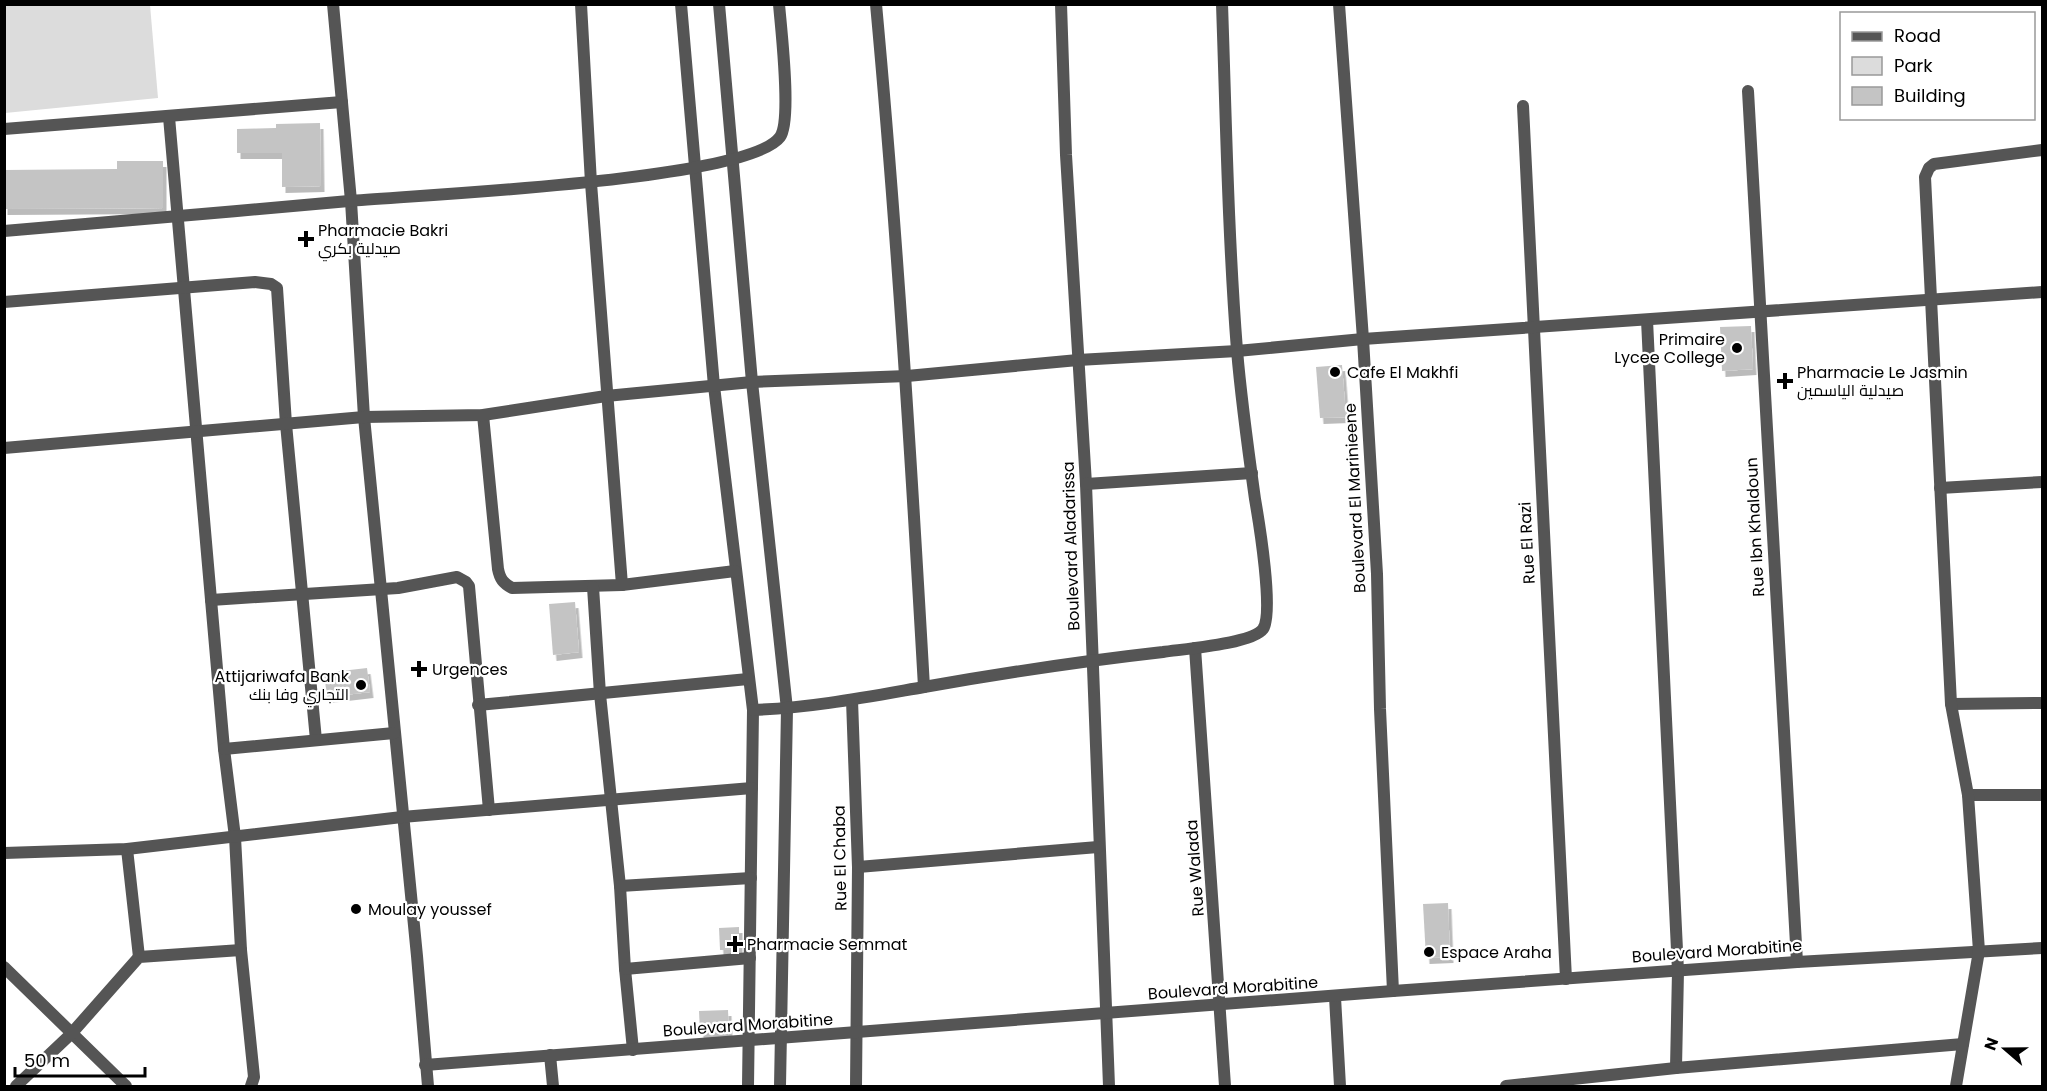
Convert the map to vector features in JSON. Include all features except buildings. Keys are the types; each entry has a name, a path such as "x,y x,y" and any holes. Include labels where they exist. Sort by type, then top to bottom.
{"street":[{"path":"333,4 351,201 364,417 428,1086"},
{"path":"581,4 606,396 622,585"},
{"path":"681,4 714,386 753,710 748,1086"},
{"path":"719,4 752,382 787,709 780,1086"},
{"path":"4,231 591,183 732,160 765,148 780,137 783,130 785,102 779,4"},
{"path":"876,4 907,376 924,687"},
{"name":"Boulevard Aladarissa","path":"1061,4 1077,360 1086,484 1098,847 1109,1086"},
{"path":"753,710 787,709 852,700 1093,660 1195,648 1250,638 1259,633 1266,624 1268,613 1262,542 1237,351 1222,4"},
{"name":"Boulevard El Marinieene","path":"1339,4 1377,574 1380,709 1393,991"},
{"name":"Rue Ibn Khaldoun","path":"1748,91 1797,962"},
{"path":"4,129 342,102"},
{"name":"Rue El Razi","path":"1523,106 1532,328 1566,979"},
{"path":"169,117 224,749 235,837 241,950 254,1077 251,1086"},
{"path":"1956,1086 1978,951 1968,795 1951,704 1925,182 1929,168 1934,164 2043,150"},
{"path":"4,302 255,282 271,284 277,288 286,424 316,741"},
{"path":"4,448 364,417 483,415 606,396 752,382 907,376 1077,360 1237,351 1363,339 2043,292"},
{"path":"1647,320 1678,971 1676,1068"},
{"path":"483,415 498,569 502,582 512,588 593,587 735,571"},
{"path":"1086,484 1252,473"},
{"path":"1940,488 2043,482"},
{"path":"211,600 398,588 457,577 466,582 469,586 489,810"},
{"path":"593,587 600,694 620,886 633,1050"},
{"name":"Rue Walada","path":"1195,648 1225,1086"},
{"path":"478,705 748,680"},
{"name":"Rue El Chaba","path":"852,700 858,867 856,1086"},
{"path":"1951,704 2043,703"},
{"path":"224,749 394,733"},
{"path":"4,853 127,849 402,817 752,788"},
{"path":"1968,795 2043,795"},
{"path":"858,867 1098,847"},
{"path":"127,849 139,957"},
{"path":"620,886 751,878"},
{"name":"Boulevard Morabitine","path":"425,1065 1393,991 1797,962 2043,948"},
{"path":"16,1086 72,1034 139,957 241,950"},
{"path":"625,969 750,958"},
{"path":"4,967 126,1086"},
{"path":"1335,997 1340,1086"},
{"path":"1506,1086 1676,1068 1963,1044"},
{"path":"550,1055 553,1086"}],"green space":[{"path":"5,4 150,5 158,98 5,113"}],"place":[{"name":"Pharmacie Bakri صيدلية بكري","path":"306,239"},
{"name":"Primaire Lycee College","path":"1737,348"},
{"name":"Cafe El Makhfi","path":"1335,372"},
{"name":"Pharmacie Le Jasmin صيدلية الياسمين","path":"1785,381"},
{"name":"Urgences","path":"419,669"},
{"name":"Attijariwafa Bank التجاري وفا بنك","path":"361,685"},
{"name":"Moulay youssef","path":"356,909"},
{"name":"Pharmacie Semmat","path":"735,944"},
{"name":"Espace Araha","path":"1429,952"}]}
